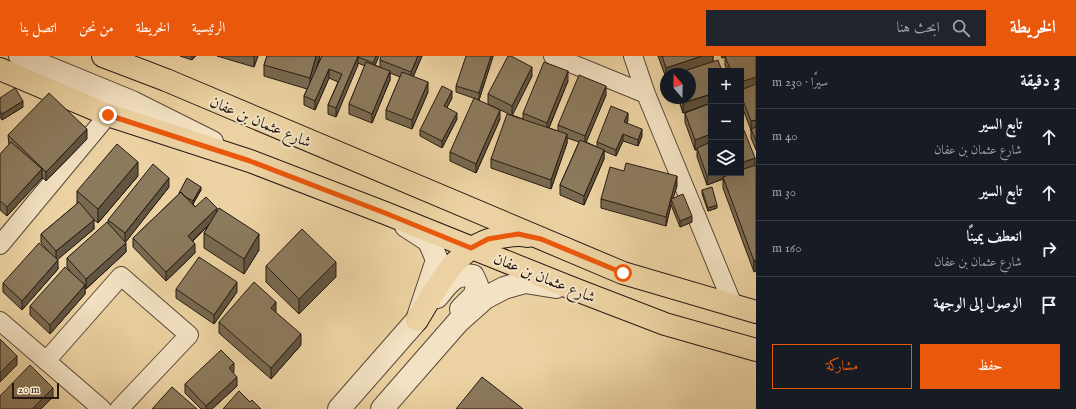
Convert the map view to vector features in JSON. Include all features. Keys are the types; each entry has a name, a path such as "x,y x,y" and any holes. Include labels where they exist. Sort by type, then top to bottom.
{"main road":[{"name":"شارع عثمان بن عفان","path":"103,56 166,80 623,273 756,312"},
{"name":"شارع عثمان بن عفان","path":"0,69 108,115 250,161 665,324 756,350"},
{"path":"417,320 450,266 471,248 488,239 518,234 541,239"}],"street":[{"path":"20,56 132,102 250,161"},
{"path":"553,56 646,94"},
{"path":"633,56 646,94 733,305"},
{"path":"0,245 108,115"},
{"path":"385,213 429,241 437,260 417,320"},
{"path":"339,409 453,279 464,274 473,276 477,285 475,295 454,316 426,359"},
{"path":"46,361 120,276 189,335 119,409"},
{"path":"382,409 458,322 485,298 504,288 525,282 574,289"},
{"path":"0,321 102,409"}],"building":[{"path":"267,56 316,56 310,78 264,65"},
{"path":"322,56 358,56 336,108 328,105 342,74 329,69 315,101 304,96"},
{"path":"358,56 376,56 373,63"},
{"path":"381,56 418,56 411,72 380,60"},
{"path":"466,56 491,56 479,93 456,86"},
{"path":"508,56 511,56 532,67 512,106 488,94"},
{"path":"662,56 702,56 666,68"},
{"path":"725,56 756,56 756,77 744,81 744,68 730,68"},
{"path":"718,60 721,68 708,68 708,95 696,99 696,68 693,68"},
{"path":"366,62 390,71 372,114 349,104"},
{"path":"544,62 568,71 547,123 523,113"},
{"path":"402,72 428,82 412,120 386,110"},
{"path":"579,75 606,86 585,136 558,125"},
{"path":"756,84 756,120 751,121 744,103 744,89"},
{"path":"442,86 452,91 444,106 457,113 442,141 420,130"},
{"path":"15,88 23,101 2,114 0,111 0,98"},
{"path":"49,93 87,129 46,172 8,135"},
{"path":"474,98 500,110 476,164 450,152"},
{"path":"708,104 708,135 695,140 685,113"},
{"path":"611,106 628,113 624,122 642,129 638,140 623,134 616,150 597,142"},
{"path":"507,114 567,134 551,180 491,159"},
{"path":"756,127 756,141 751,129"},
{"path":"744,130 755,158 744,162"},
{"path":"580,140 604,150 584,196 560,185"},
{"path":"11,142 42,169 7,207 0,201 0,154"},
{"path":"708,143 707,176 697,148"},
{"path":"117,144 138,162 98,209 77,191"},
{"path":"626,163 677,176 666,217 601,199 610,167 624,171"},
{"path":"153,164 169,178 125,233 108,220"},
{"path":"756,165 756,260 754,261 723,177 744,176 744,169"},
{"path":"187,178 201,187 193,201 184,196 181,192 179,193"},
{"path":"712,187 717,205 708,208 702,190"},
{"path":"181,192 195,207 206,197 217,208 188,236 195,244 166,272 133,238"},
{"path":"683,194 692,216 680,221 671,199"},
{"path":"79,202 94,220 56,251 41,234"},
{"path":"219,208 259,234 244,259 204,233"},
{"path":"107,222 126,243 86,279 67,258"},
{"path":"302,229 336,262 299,299 266,266"},
{"path":"39,243 58,260 22,301 3,283"},
{"path":"199,257 237,282 214,315 176,289"},
{"path":"65,267 85,285 50,325 30,306"},
{"path":"254,282 276,302 271,308 301,334 271,368 219,322"},
{"path":"0,339 17,356 0,373"},
{"path":"221,350 234,363 229,368 237,377 206,406 185,384"},
{"path":"30,365 53,388 32,409 0,409 0,396"},
{"path":"482,377 523,409 456,409"},
{"path":"172,387 197,409 152,409"},
{"path":"239,391 250,402 252,400 261,409 223,409"}],"route":[{"path":"108,115 250,161 471,248 488,239 518,234 541,239 623,273"}]}
